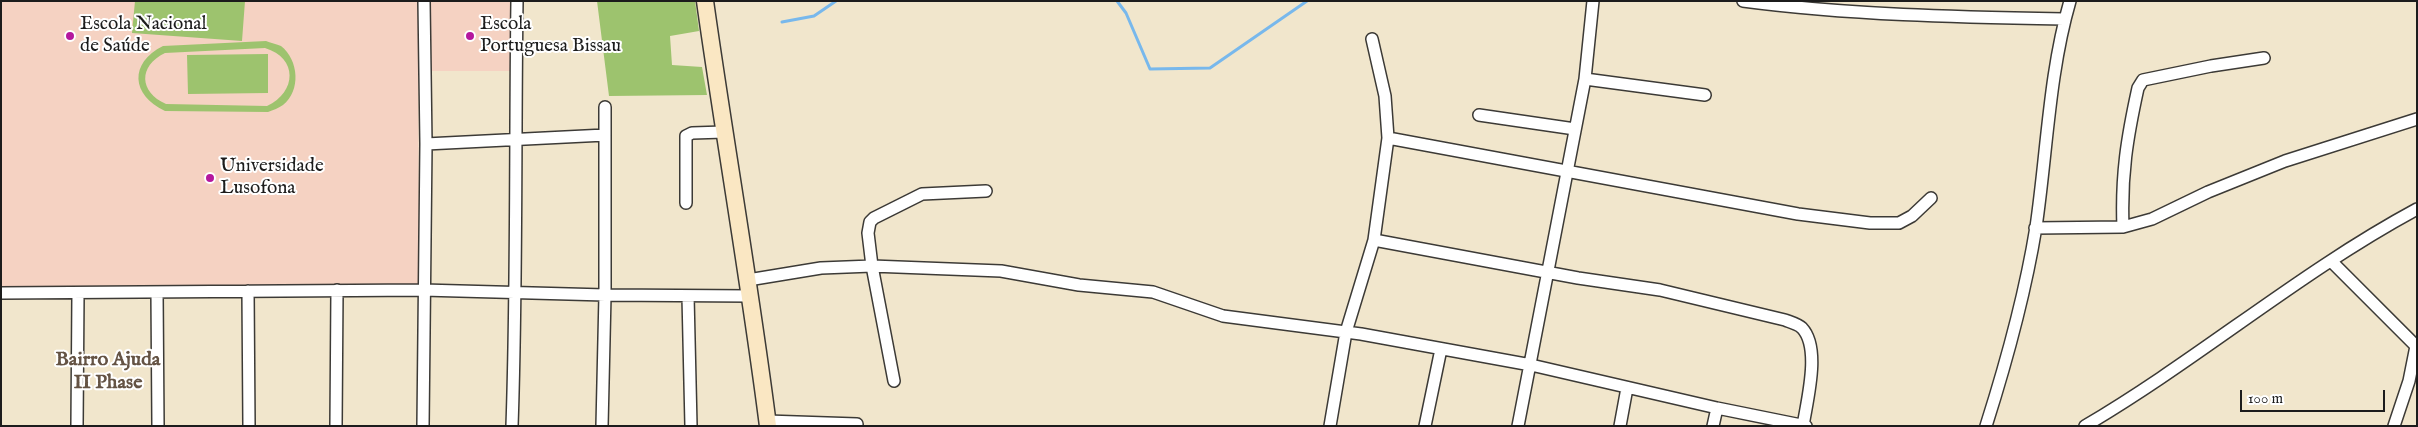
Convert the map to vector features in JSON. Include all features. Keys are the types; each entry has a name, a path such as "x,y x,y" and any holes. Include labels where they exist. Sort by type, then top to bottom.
{"main road":[{"path":"705,1 724,132 750,288 768,423"}],"street":[{"path":"423,426 426,144 424,1"},
{"path":"512,426 517,291 515,141 517,1"},
{"path":"1518,426 1585,79 1593,1"},
{"path":"1743,1 1781,6 1942,16 2065,19"},
{"path":"1986,426 2014,334 2035,228 2055,71 2070,1"},
{"path":"1330,426 1346,332 1374,240 1388,138 1384,96 1372,39"},
{"path":"2124,227 2121,188 2123,163 2136,96 2143,80 2211,66 2264,58"},
{"path":"1585,79 1705,95"},
{"path":"602,426 605,295 605,107"},
{"path":"1479,114 1575,128"},
{"path":"2035,228 2124,227 2152,219 2208,192 2285,161 2417,119"},
{"path":"686,204 686,136 692,133 724,132"},
{"path":"426,144 605,135"},
{"path":"1388,138 1798,214 1886,224 1899,223 1912,216 1931,198"},
{"path":"894,381 872,266 868,233 870,222 874,218 922,194 986,191"},
{"path":"2085,426 2142,393 2330,261 2417,210"},
{"path":"1,293 424,290 688,296 750,288 822,268 872,266 1001,272 1079,285 1153,292 1207,313 1346,332 1531,365 1627,388 1804,426 1812,356 1810,339 1801,326 1785,320 1660,290 1374,240"},
{"path":"2330,261 2416,346 2404,399 2394,426"},
{"path":"336,426 337,290"},
{"path":"248,291 249,426"},
{"path":"157,292 158,426"},
{"path":"77,426 78,293"},
{"path":"688,296 691,426"},
{"path":"1425,426 1442,349"},
{"path":"1620,426 1627,388"},
{"path":"1713,426 1717,408"},
{"path":"768,423 857,424"}],"shaded area":[{"name":"Universidade Lusofona","path":"1,1 418,1 419,286 1,289"},
{"name":"Escola Portuguesa Bissau","path":"427,1 511,1 511,71 428,71"}],"green space":[{"path":"135,1 245,1 242,41 132,33"},
{"path":"597,1 695,1 699,31 670,36 672,65 702,67 707,95 609,96"},
{"path":"266,41 279,45 287,52 294,67 296,76 293,92 283,105 268,112 165,111 146,96 140,88 138,79 144,61 163,46","holes":["265,48 276,53 288,67 290,76 284,92 277,100 267,106 166,104 151,93 145,79 150,65 156,58 165,53"]},
{"path":"268,54 268,93 188,94 187,55"}],"waterway":[{"path":"782,22 814,16 836,1"},
{"path":"1117,1 1126,13 1150,69 1210,68 1307,1"}],"place":[{"name":"Escola Nacional de Saúde","path":"70,36"},
{"name":"Escola Portuguesa Bissau","path":"470,36"},
{"name":"Universidade Lusofona","path":"210,178"}],"district":[{"name":"Bairro Ajuda II Phase","path":"108,372"}]}
